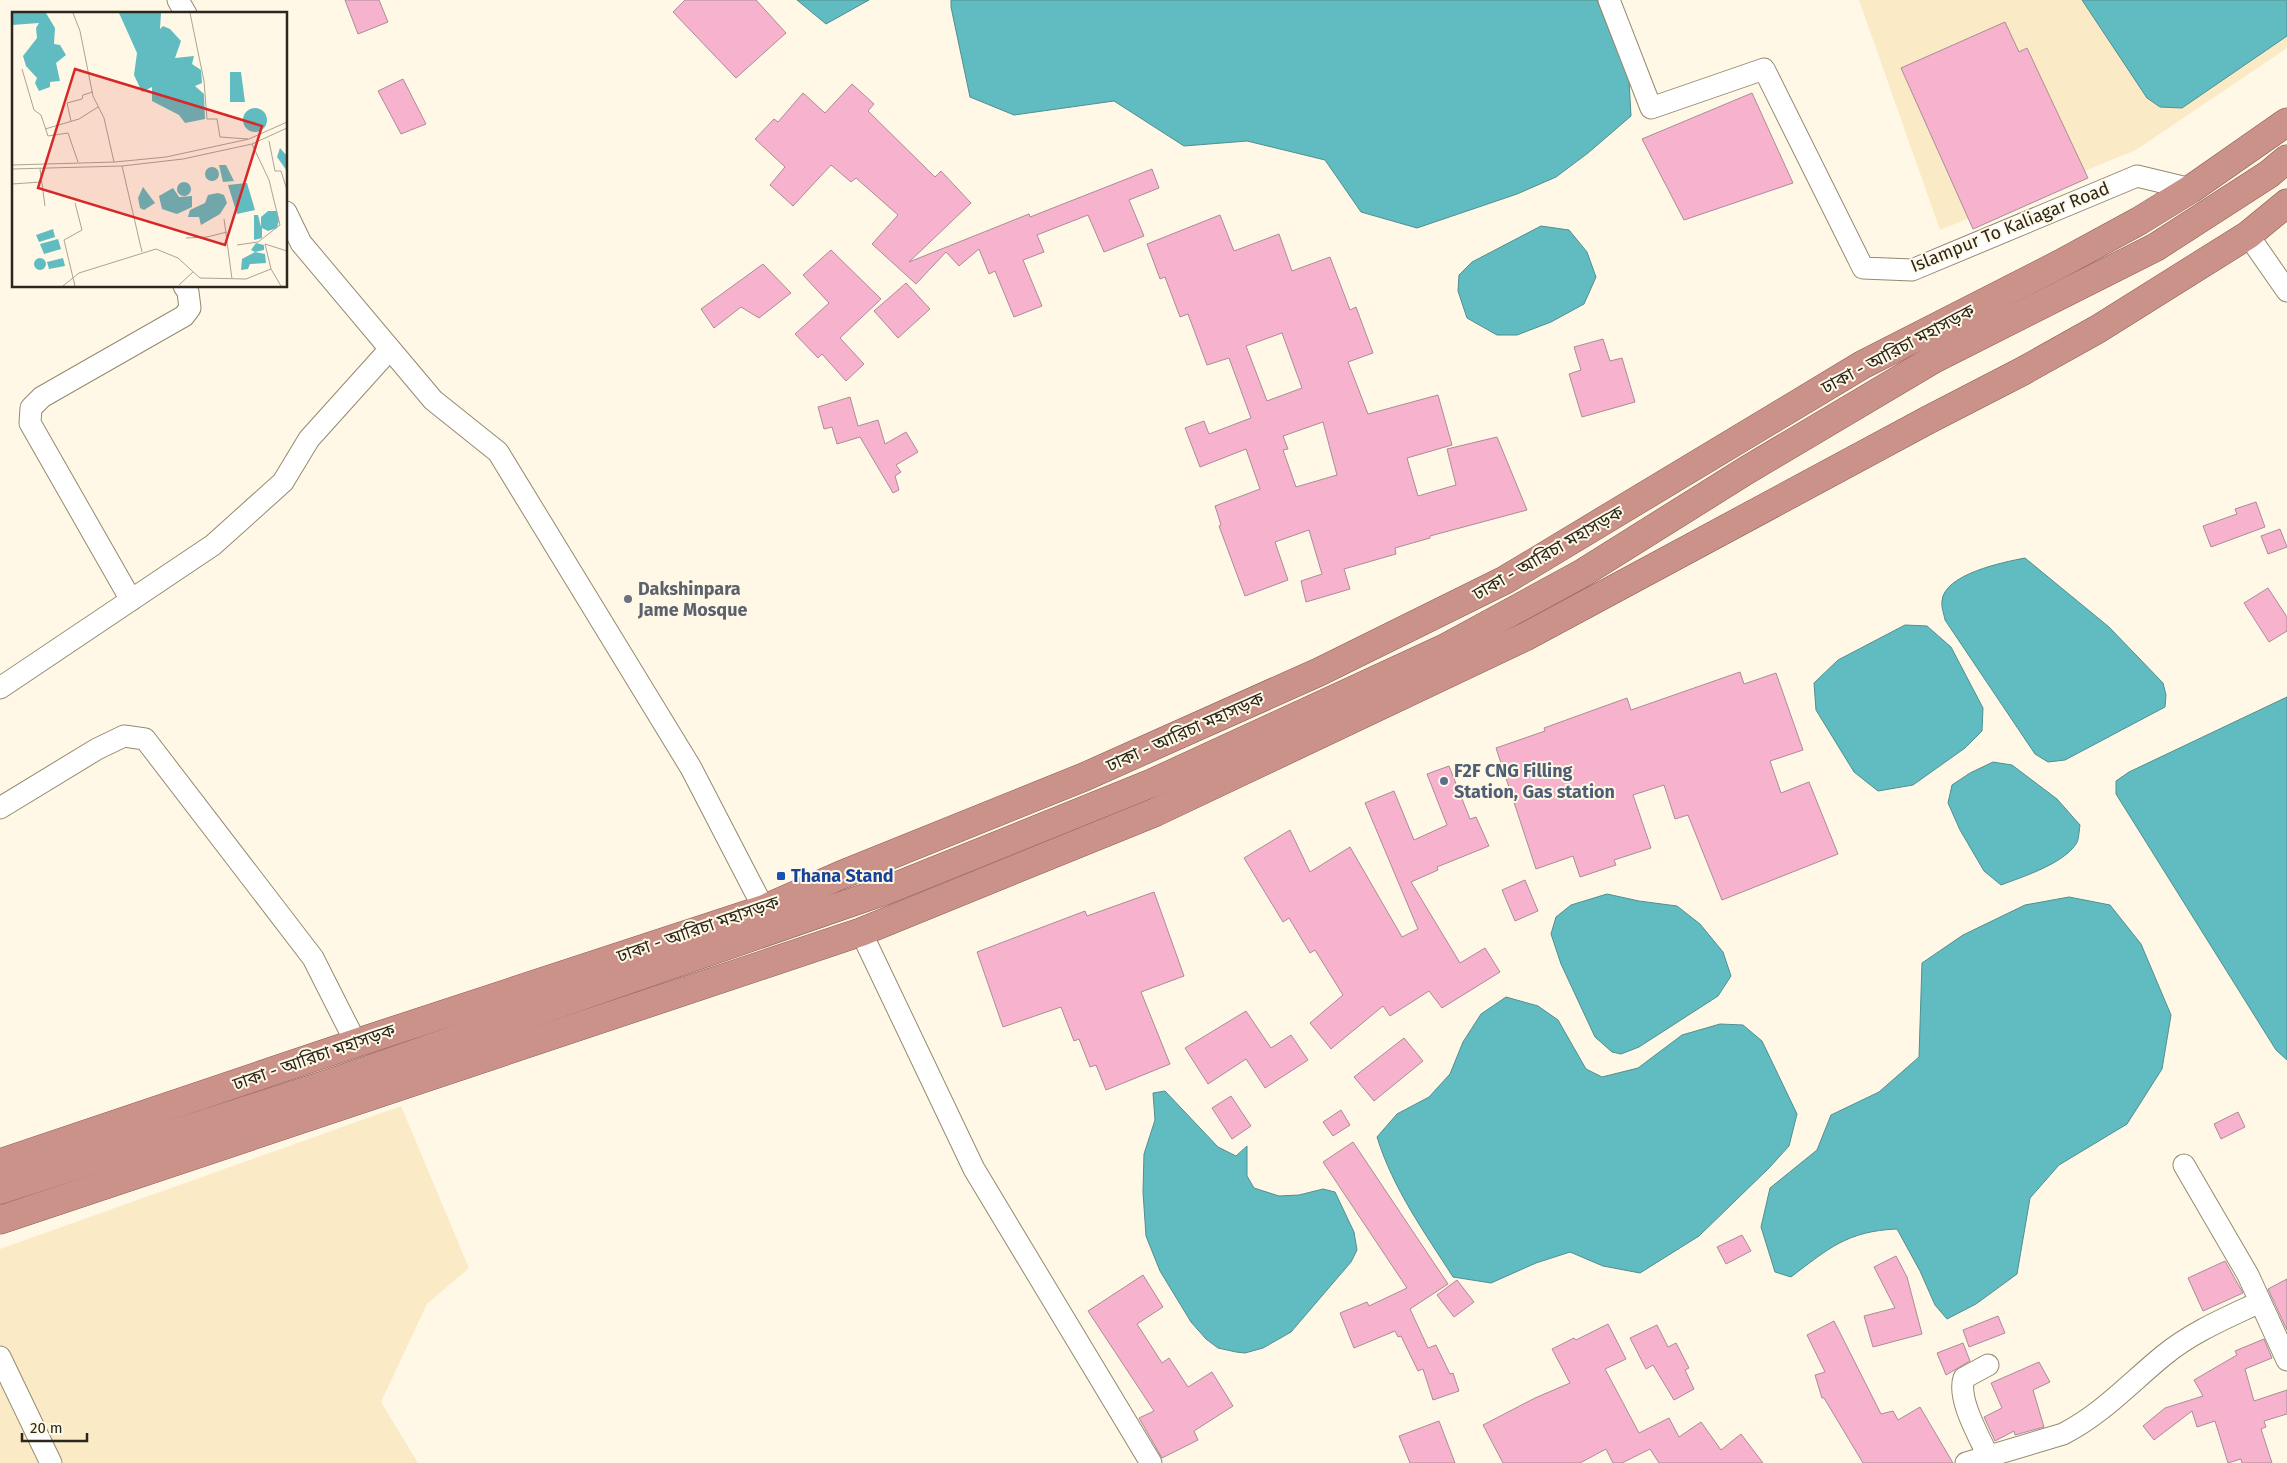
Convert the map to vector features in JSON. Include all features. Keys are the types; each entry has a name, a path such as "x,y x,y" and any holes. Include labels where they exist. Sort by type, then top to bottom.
{"highway":[{"name":"ঢাকা - আরিচা মহাসড়ক","path":"0,1163 764,908 1084,777 1318,672 1505,580 1862,365 2060,264 2139,221 2191,189 2287,122"},
{"path":"0,1190 336,1081 886,890 1152,784 1312,711 1462,638 1581,574 1747,470 1934,359 2156,247 2269,174 2287,159"},
{"path":"0,1220 861,932 1156,812 1525,637 1928,420 2023,371 2098,329 2248,235 2287,203"}],"street":[{"path":"178,0 185,12"},
{"name":"Islampur To Kaliagar Road","path":"1609,0 1651,108 1764,69 1863,268 1912,270 2137,176 2191,189"},
{"path":"288,216 301,243 433,400 498,452 691,768 764,908"},
{"path":"2248,235 2287,291"},
{"path":"131,600 30,423 31,408 42,397 184,316 190,308 188,292 185,288"},
{"path":"0,688 214,545 283,482 309,439 390,348"},
{"path":"0,808 97,749 124,736 145,739 313,958 356,1043"},
{"path":"861,932 974,1169 1151,1463"},
{"path":"2184,1165 2248,1275 2287,1360"},
{"path":"1966,1463 2063,1434 2074,1428 2096,1415 2164,1355 2205,1328 2260,1302"},
{"path":"0,1357 5,1382 51,1463"},
{"path":"1988,1365 1964,1378 1962,1386 1963,1398 1988,1456"}],"shaded area":[{"path":"1859,0 2287,0 2287,48 2136,150 1940,230"},
{"path":"401,1106 469,1268 427,1304 381,1402 418,1463 0,1463 0,1249"}],"water":[{"path":"797,0 869,0 826,24"},
{"path":"951,0 1597,0 1629,80 1631,116 1588,153 1556,177 1517,194 1417,228 1361,212 1325,160 1247,141 1184,146 1114,101 1014,115 970,97"},
{"path":"2082,0 2287,0 2287,36 2182,108 2160,107 2147,98"},
{"path":"1541,226 1569,230 1587,252 1596,277 1584,304 1551,322 1517,335 1497,335 1467,318 1458,291 1459,275 1472,262"},
{"path":"2025,558 2109,627 2163,683 2166,695 2165,707 2065,760 2048,762 2035,754 1945,620 1942,608 1945,592 1953,583 1990,566"},
{"path":"1905,625 1927,626 1951,647 1983,708 1982,731 1965,748 1913,785 1878,791 1854,772 1816,710 1814,683 1838,660"},
{"path":"2287,697 2287,1060 2276,1050 2116,794 2116,781 2129,772"},
{"path":"1993,762 2012,765 2057,799 2080,825 2077,842 2062,858 2031,874 2001,885 1984,871 1960,830 1948,803 1952,785 1970,773"},
{"path":"1607,894 1677,906 1700,924 1723,952 1731,976 1718,996 1639,1047 1621,1054 1612,1052 1595,1037 1561,964 1551,934 1556,917 1571,905"},
{"path":"2069,897 2110,905 2141,944 2171,1015 2162,1069 2127,1124 2059,1165 2030,1198 2017,1274 1976,1304 1947,1319 1935,1305 1920,1271 1897,1229 1865,1233 1839,1243 1791,1277 1775,1272 1761,1227 1770,1188 1817,1150 1831,1115 1879,1092 1919,1057 1922,963 1963,935 2025,905"},
{"path":"1506,997 1538,1006 1558,1020 1586,1069 1602,1077 1638,1068 1682,1035 1720,1024 1743,1025 1762,1041 1797,1114 1789,1146 1699,1236 1640,1273 1603,1266 1570,1252 1536,1263 1491,1283 1453,1277 1401,1193 1377,1137 1397,1114 1429,1097 1450,1074 1463,1042 1481,1014"},
{"path":"1165,1091 1218,1147 1236,1156 1247,1146 1247,1176 1254,1188 1279,1196 1299,1195 1323,1189 1335,1192 1354,1232 1357,1250 1351,1262 1291,1332 1263,1348 1245,1353 1236,1352 1218,1348 1206,1339 1191,1322 1160,1271 1146,1236 1143,1192 1144,1154 1155,1120 1153,1093"}],"building":[{"path":"345,0 379,0 388,22 358,34"},
{"path":"685,0 756,0 786,33 736,78 673,12"},
{"path":"2005,22 2019,52 2027,48 2088,178 1973,229 1901,68"},
{"path":"403,79 426,124 401,134 378,91"},
{"path":"852,84 874,104 868,111 935,177 941,171 971,203 909,262 1029,214 1030,217 1152,169 1159,188 1129,200 1144,236 1104,252 1088,215 1037,235 1044,252 1023,260 1042,306 1014,317 995,271 989,274 979,249 959,266 946,252 916,284 872,244 898,215 856,178 851,182 831,165 793,206 770,185 785,167 755,139 774,119 778,122 803,93 825,113"},
{"path":"1752,93 1793,183 1684,220 1642,139"},
{"path":"1220,215 1234,251 1279,234 1292,271 1330,257 1350,310 1356,307 1373,353 1348,362 1368,414 1438,395 1452,445 1407,458 1418,496 1456,485 1447,449 1497,437 1527,510 1430,536 1430,538 1395,548 1396,554 1344,569 1350,589 1306,602 1301,581 1322,574 1309,530 1275,542 1288,580 1245,596 1219,526 1221,525 1215,506 1260,489 1246,449 1200,467 1185,428 1204,421 1209,434 1251,418 1229,358 1207,365 1188,314 1180,317 1165,277 1160,279 1147,244","holes":["1282,333 1302,388 1267,401 1246,346","1323,422 1337,475 1296,487 1283,450 1288,449 1283,436"]},
{"path":"831,250 881,299 840,338 864,364 846,381 822,354 818,358 795,334 829,303 803,275"},
{"path":"763,264 791,293 759,318 741,307 714,328 701,309"},
{"path":"906,283 930,309 898,338 874,311"},
{"path":"1603,339 1610,361 1622,358 1635,402 1582,417 1569,374 1581,370 1574,347"},
{"path":"850,397 858,426 878,420 885,444 906,432 918,452 896,465 901,472 895,476 899,490 893,493 860,437 837,444 832,427 824,429 818,407"},
{"path":"2256,502 2265,527 2211,547 2203,526 2237,514 2235,509"},
{"path":"2280,529 2287,547 2268,554 2261,536"},
{"path":"2268,588 2287,617 2287,631 2269,642 2244,603"},
{"path":"1740,672 1744,684 1776,673 1803,750 1770,761 1781,793 1809,782 1838,854 1722,900 1688,815 1675,819 1664,785 1633,795 1651,848 1614,860 1616,865 1580,877 1573,856 1536,869 1496,748 1545,731 1544,728 1627,698 1631,710"},
{"path":"1449,766 1470,819 1476,817 1489,846 1437,867 1438,870 1411,882 1460,963 1485,948 1500,972 1442,1008 1429,991 1390,1016 1383,1006 1331,1049 1310,1023 1343,995 1315,950 1310,953 1289,918 1283,922 1244,858 1290,830 1310,872 1350,847 1402,937 1418,929 1365,803 1394,791 1414,840 1447,825 1427,774"},
{"path":"1525,880 1538,911 1515,921 1502,890"},
{"path":"1154,892 1184,976 1141,992 1170,1064 1106,1090 1096,1065 1090,1067 1079,1039 1074,1041 1061,1007 1003,1027 977,952 1085,911 1087,916"},
{"path":"1246,1011 1271,1048 1291,1035 1308,1060 1265,1088 1246,1059 1208,1084 1185,1048"},
{"path":"1404,1038 1423,1061 1374,1101 1354,1077"},
{"path":"1231,1096 1251,1126 1232,1139 1212,1108"},
{"path":"1341,1110 1350,1125 1333,1136 1323,1122"},
{"path":"2238,1112 2245,1127 2221,1139 2214,1124"},
{"path":"1353,1142 1448,1284 1410,1309 1428,1348 1436,1345 1450,1374 1453,1373 1459,1391 1433,1400 1423,1369 1418,1371 1401,1336 1398,1337 1395,1331 1354,1348 1340,1313 1367,1302 1369,1306 1407,1288 1323,1162"},
{"path":"1742,1235 1751,1251 1726,1264 1717,1247"},
{"path":"1896,1256 1907,1277 1922,1334 1873,1347 1864,1316 1895,1308 1874,1267"},
{"path":"2225,1261 2243,1293 2203,1311 2188,1278"},
{"path":"1143,1275 1163,1307 1137,1324 1162,1363 1169,1358 1188,1387 1212,1372 1233,1406 1194,1431 1198,1440 1162,1458 1139,1418 1154,1411 1088,1311"},
{"path":"2287,1279 2287,1330 2268,1289"},
{"path":"1457,1280 1474,1302 1454,1317 1437,1295"},
{"path":"1998,1316 2005,1333 1969,1347 1963,1330"},
{"path":"1834,1321 1881,1414 1893,1411 1898,1420 1920,1407 1953,1463 1863,1463 1824,1398 1822,1398 1815,1375 1825,1372 1807,1335"},
{"path":"1608,1324 1626,1359 1605,1369 1639,1433 1669,1418 1679,1437 1701,1422 1721,1450 1741,1434 1763,1463 1659,1463 1650,1449 1622,1463 1613,1463 1606,1449 1580,1463 1503,1463 1483,1425 1535,1398 1570,1383 1552,1349 1574,1338 1576,1340"},
{"path":"1657,1325 1668,1347 1676,1343 1689,1368 1685,1370 1694,1389 1674,1400 1653,1365 1646,1369 1630,1338"},
{"path":"2264,1339 2272,1358 2245,1369 2254,1401 2287,1390 2287,1414 2264,1421 2266,1427 2261,1429 2272,1463 2242,1463 2241,1459 2228,1463 2215,1421 2197,1427 2192,1411 2154,1440 2143,1426 2165,1408 2203,1396 2194,1380 2237,1355 2235,1351"},
{"path":"1963,1343 1970,1361 1946,1375 1937,1353"},
{"path":"2039,1362 2050,1382 2033,1390 2044,1427 2015,1435 2014,1431 1995,1441 1984,1417 2002,1408 1991,1383"},
{"path":"1439,1421 1455,1463 1410,1463 1399,1436"}],"place":[{"name":"Dakshinpara Jame Mosque","path":"628,599"},
{"name":"F2F CNG Filling Station, Gas station","path":"1444,781"},
{"name":"Thana Stand","path":"781,876"}]}
